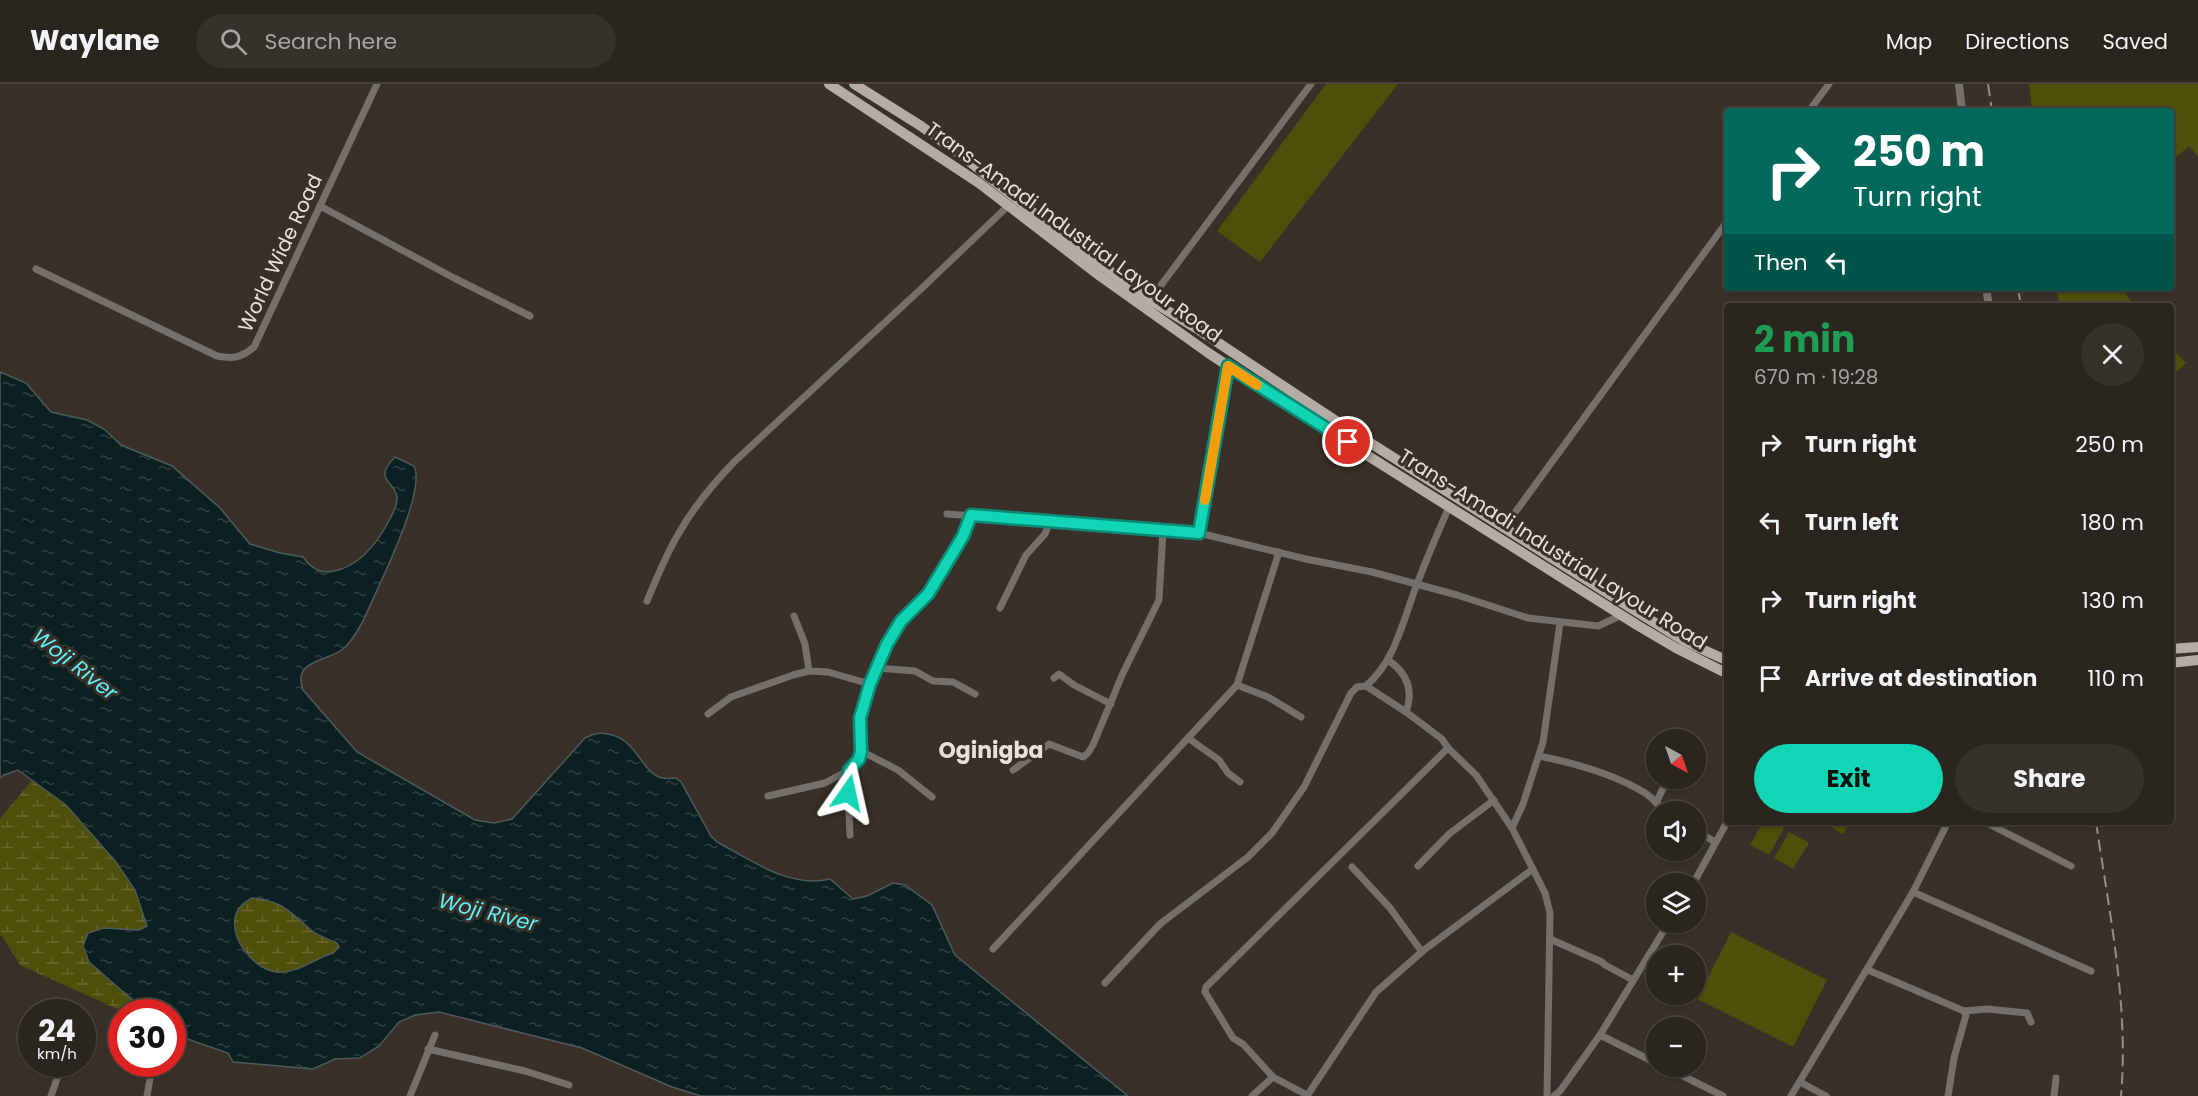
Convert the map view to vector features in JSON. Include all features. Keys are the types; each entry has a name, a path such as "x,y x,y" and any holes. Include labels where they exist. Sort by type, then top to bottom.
{"main road":[{"name":"Trans-Amadi Industrial Layour Road","path":"829,84 936,153 1126,296 1228,366 1622,615 1676,648 1724,672"},
{"name":"Trans-Amadi Industrial Layour Road","path":"854,84 921,126 965,158 1075,246 1150,300 1342,425 1686,642 1724,659"},
{"path":"2174,649 2198,647"},
{"path":"2174,663 2198,660"}],"street":[{"name":"World Wide Road","path":"36,269 217,356 233,358 244,355 254,347 377,84"},
{"path":"1150,300 1311,84"},
{"path":"1811,108 1829,84"},
{"path":"1959,84 1962,108"},
{"path":"320,206 530,316"},
{"path":"647,601 677,535 701,498 722,475 1008,206"},
{"path":"1498,537 1724,226"},
{"path":"1199,533 1228,366"},
{"path":"1105,983 1167,918 1210,887 1266,840 1304,787 1351,693 1357,687 1366,686 1379,674 1388,660 1449,507"},
{"path":"947,514 1199,533 1417,584 1507,612 1560,623 1598,627 1622,615"},
{"path":"768,796 825,783 849,770 859,759 861,751 860,718 877,668 896,629 928,594 952,557 968,527 971,515"},
{"path":"1000,608 1026,555 1045,534 1050,521"},
{"path":"1013,770 1049,744 1079,756 1088,753 1159,600 1163,530"},
{"path":"993,949 1237,685 1280,552"},
{"path":"794,616 805,644 809,671"},
{"path":"1512,828 1523,804 1539,756 1560,623"},
{"path":"1388,660 1395,665 1408,684 1411,696 1406,712"},
{"path":"877,668 915,671 933,681 953,682 975,694"},
{"path":"708,714 731,697 809,671 828,672 870,684"},
{"path":"1054,678 1059,674 1074,685 1111,704"},
{"path":"1237,685 1268,697 1301,717"},
{"path":"1366,686 1442,739 1448,748 1476,775 1512,828 1549,904 1547,1096"},
{"path":"1188,738 1219,760 1228,773 1240,782"},
{"path":"1448,748 1206,987 1205,992 1233,1038 1242,1044 1273,1077 1307,1096 1374,995 1422,952 1533,869"},
{"path":"861,751 898,770 932,797"},
{"path":"1539,756 1575,763 1646,793 1654,801"},
{"path":"849,770 850,835"},
{"path":"1418,866 1449,834 1494,800"},
{"path":"1698,873 1726,825"},
{"path":"1791,1096 1868,970 1913,892 1948,825"},
{"path":"1991,825 2071,866"},
{"path":"1706,836 1716,842"},
{"path":"1352,867 1390,908 1422,952"},
{"path":"1913,892 2091,971"},
{"path":"1554,1096 1600,1035 1662,933"},
{"path":"1550,939 1602,962 1633,980"},
{"path":"1868,970 1964,1011 1987,1009 2027,1013 2031,1022"},
{"path":"1948,1096 1954,1059 1966,1015 1964,1011"},
{"path":"410,1096 435,1035"},
{"path":"1600,1035 1646,1058"},
{"path":"428,1049 525,1071 569,1086"},
{"path":"51,1096 58,1077"},
{"path":"1252,1096 1273,1077"},
{"path":"1685,1077 1722,1096"},
{"path":"147,1096 150,1078"},
{"path":"2054,1096 2056,1078"},
{"path":"1800,1082 1826,1096"}],"green space":[{"path":"1326,84 1398,84 1260,262 1217,231"},
{"path":"2029,84 2198,84 2198,157 2189,146 2174,159 2174,108 2032,108"},
{"path":"2057,291 2123,291 2133,303 2059,303"},
{"path":"2174,350 2186,363 2174,374"},
{"path":"32,780 66,805 116,862 135,890 147,926 139,930 104,928 89,962 132,999 108,999 108,1005 20,965 0,936 0,819"},
{"path":"1761,825 1779,825 1784,828 1769,855 1750,845"},
{"path":"1827,825 1848,825 1843,834"},
{"path":"1789,832 1809,843 1793,869 1774,858"},
{"path":"252,898 275,902 297,916 312,931 337,943 339,947 334,953 292,971 268,970 245,951 236,932 236,914"},
{"path":"1731,932 1827,980 1793,1047 1706,1004 1706,981"}],"water":[{"name":"Woji River","path":"0,372 26,383 51,412 87,420 104,429 121,445 172,466 220,508 250,544 303,557 320,571 334,571 352,564 368,552 380,536 397,503 395,492 385,476 388,465 395,457 414,466 416,479 414,496 399,540 365,617 353,638 343,649 306,667 301,680 303,690 357,752 475,820 494,823 512,819 585,738 601,733 621,738 655,775 676,778 681,782 711,836 717,842 757,864 800,880 830,879 853,899 867,896 893,883 905,885 932,905 955,955 1128,1096 701,1096 672,1087 582,1048 439,1012 415,1015 399,1022 379,1046 360,1058 335,1059 313,1069 233,1062 228,1053 186,1038 186,999 132,999 89,962 83,946 88,933 104,928 139,930 147,926 135,890 116,862 66,805 18,770 0,778","holes":["252,898 270,901 291,912 314,932 337,943 339,947 333,953 292,971 277,972 260,965 252,959 239,942 235,923 236,914 243,904"]}],"railway":[{"path":"1988,84 1992,108"},
{"path":"2018,291 2020,303"},
{"path":"2096,825 2120,993 2123,1062 2121,1096"}],"slow traffic":[{"path":"1205,500 1228,366 1257,385"}],"district":[{"name":"Oginigba","path":"991,750"}],"route":[{"path":"848,793 849,770 859,759 861,751 860,718 870,684 887,644 901,621 928,594 952,557 968,527 971,515 1199,533 1228,366 1348,442"}]}
